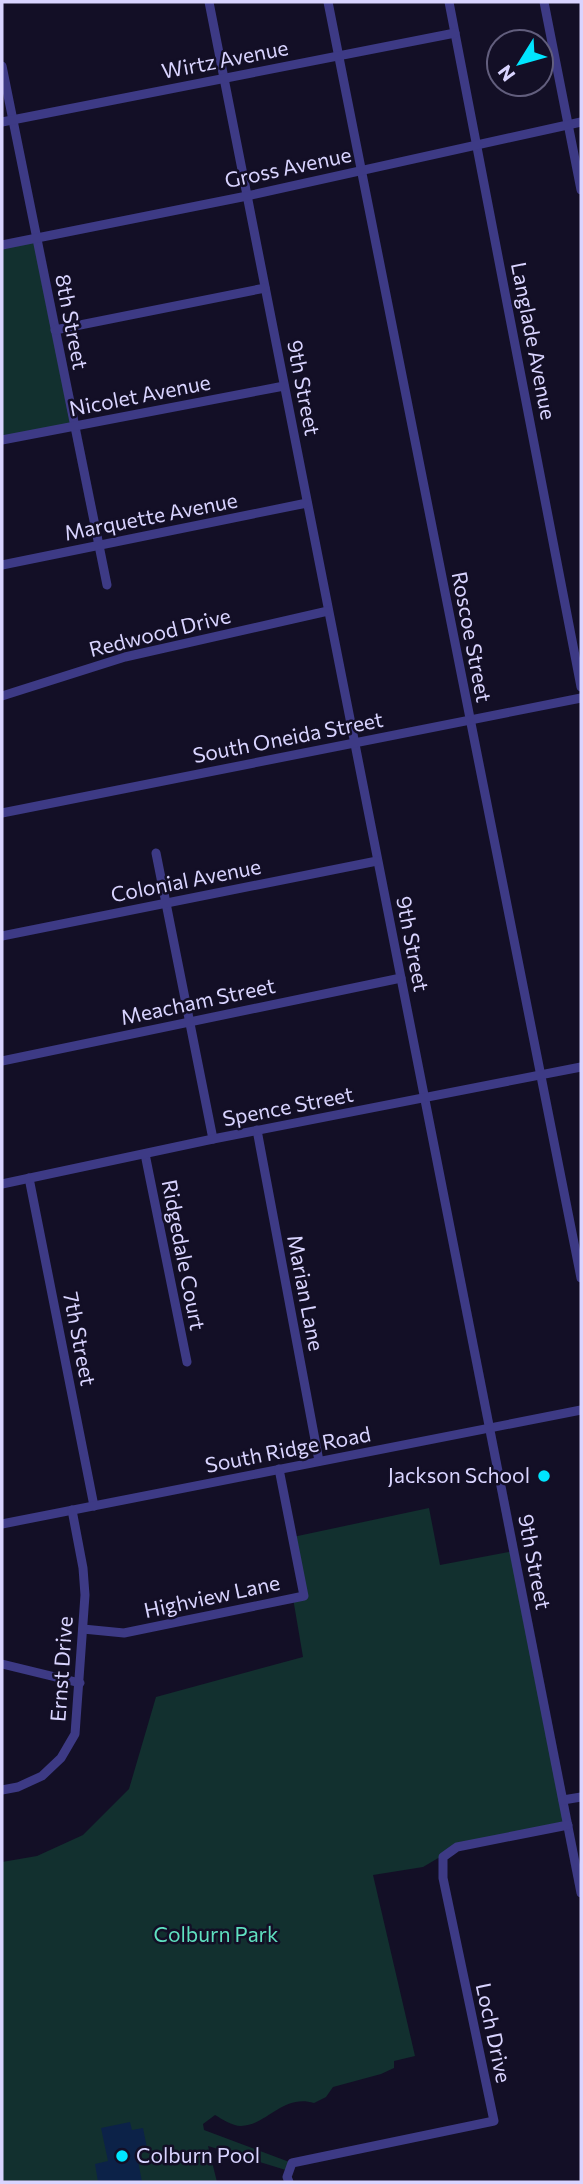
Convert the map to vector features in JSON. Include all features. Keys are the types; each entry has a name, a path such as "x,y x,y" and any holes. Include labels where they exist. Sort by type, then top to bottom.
{"street":[{"name":"9th Street","path":"209,2 581,1893"},
{"name":"Roscoe Street","path":"328,2 581,1278"},
{"name":"Langlade Avenue","path":"449,2 581,687"},
{"path":"544,2 581,190"},
{"name":"Wirtz Avenue","path":"2,122 455,33"},
{"name":"8th Street","path":"2,66 107,585"},
{"name":"Gross Avenue","path":"2,245 247,196 581,122"},
{"path":"55,330 265,288"},
{"name":"Nicolet Avenue","path":"2,440 284,386"},
{"name":"Marquette Avenue","path":"2,565 307,503"},
{"name":"Redwood Drive","path":"2,696 125,657 328,611"},
{"name":"South Oneida Street","path":"2,813 581,698"},
{"path":"156,853 213,1139"},
{"name":"Colonial Avenue","path":"2,936 377,861"},
{"name":"Meacham Street","path":"2,1061 401,978"},
{"name":"Spence Street","path":"2,1184 257,1130 581,1068"},
{"name":"Marian Lane","path":"257,1130 319,1461"},
{"name":"Ridgedale Court","path":"145,1154 187,1362"},
{"name":"7th Street","path":"29,1178 94,1506"},
{"name":"South Ridge Road","path":"2,1524 581,1410"},
{"name":"Highview Lane","path":"83,1629 124,1633 304,1596 279,1469"},
{"name":"Ernst Drive","path":"2,1790 18,1787 41,1776 61,1758 75,1734 85,1595 83,1568 72,1510"},
{"path":"2,1664 80,1683"},
{"path":"563,1800 581,1797"},
{"name":"Loch Drive","path":"289,2182 287,2177 292,2163 494,2121 443,1878 443,1857 457,1847 568,1825"}],"green space":[{"path":"37,238 74,426 2,440 2,245"},
{"name":"Colburn Park","path":"429,1508 440,1565 514,1551 568,1825 457,1847 423,1867 373,1875 415,2056 394,2061 394,2068 381,2074 333,2087 326,2097 314,2103 303,2101 284,2106 251,2124 234,2125 215,2115 203,2124 204,2130 292,2163 289,2171 208,2146 217,2182 2,2182 2,1862 37,1856 83,1835 129,1789 156,1697 303,1657 293,1598 304,1596 293,1537"}],"water":[{"name":"Colburn Pool","path":"130,2122 132,2130 143,2128 147,2148 136,2150 142,2182 98,2182 95,2164 108,2161 101,2128"}],"place":[{"name":"Jackson School","path":"544,1476"},
{"name":"Colburn Pool","path":"122,2156"}]}
